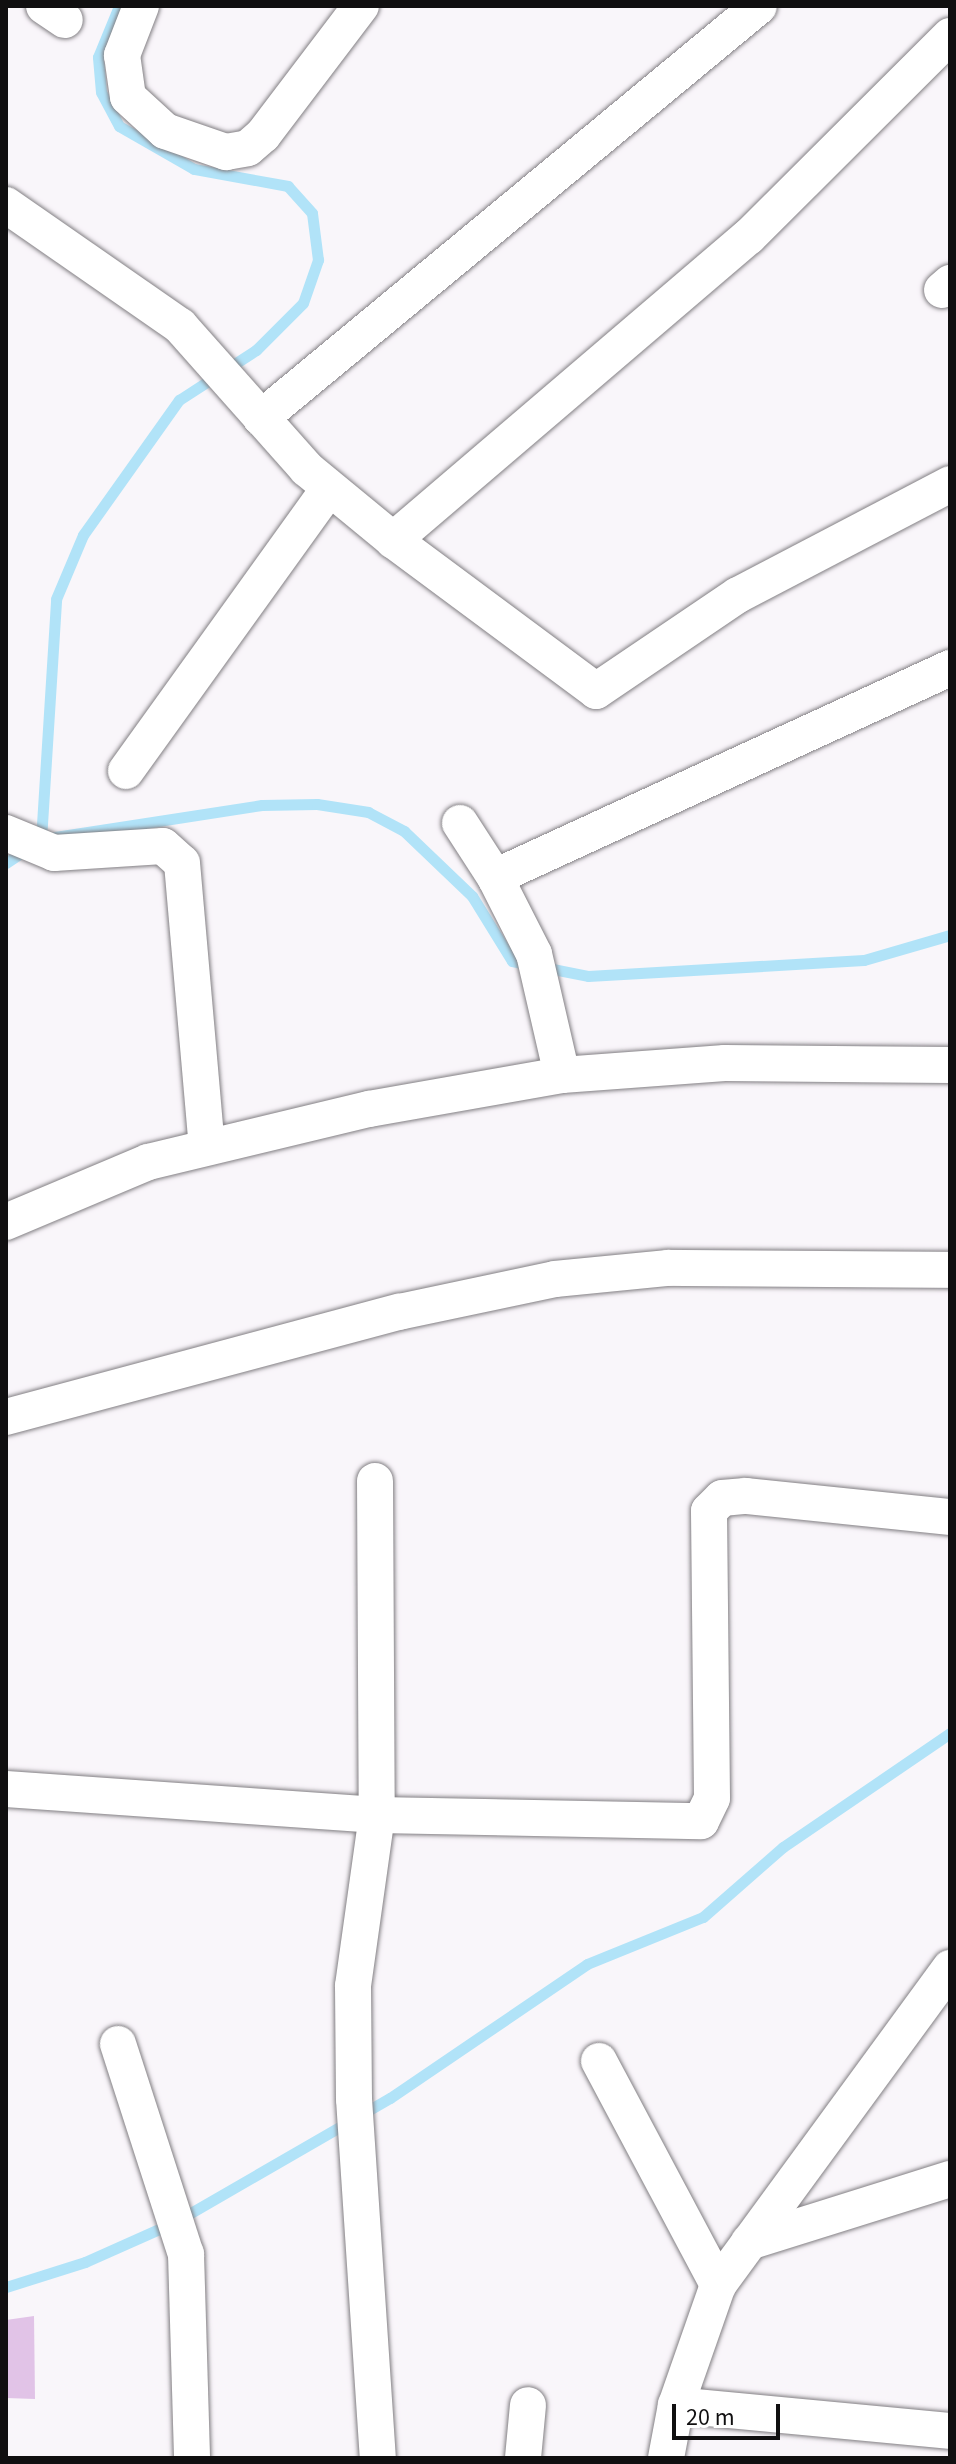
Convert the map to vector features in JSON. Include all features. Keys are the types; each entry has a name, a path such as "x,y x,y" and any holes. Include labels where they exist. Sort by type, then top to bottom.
{"street":[{"path":"141,6 122,55 128,97 165,131 226,152 248,148 263,135 361,6"},
{"path":"255,411 759,6"},
{"path":"393,540 748,237 950,36"},
{"path":"6,205 180,326 329,488 393,540 596,691 738,595 950,484"},
{"path":"126,771 329,488"},
{"path":"495,877 950,668"},
{"path":"460,823 495,877 538,969 562,1075"},
{"path":"18,840 152,845 173,851 182,863 207,1147"},
{"path":"6,1222 93,1181 207,1147 562,1075 685,1064 950,1065"},
{"path":"6,1417 399,1312 570,1277 758,1266 950,1270"},
{"path":"375,1481 377,1815 353,1986 356,2138 378,2458"},
{"path":"6,1789 377,1815 701,1821 712,1798 709,1511 722,1498 746,1496 950,1517"},
{"path":"666,2458 676,2405 718,2285 950,1968"},
{"path":"118,2044 181,2237 192,2305 192,2458"},
{"path":"599,2061 718,2285"},
{"path":"749,2242 950,2179"},
{"path":"523,2458 528,2405"},
{"path":"676,2405 950,2431"}],"building":[{"path":"34,2316 35,2399 6,2398 6,2320"}],"waterway":[{"path":"41,840 56,599 83,535 179,400 256,350 303,303 318,260 312,213 288,186 194,169 119,126 101,92 98,57 119,6"},
{"path":"55,837 262,805 317,804 368,812 404,831 472,896 512,961 588,976 864,960 950,935"},
{"path":"6,863 25,850"},
{"path":"6,2287 85,2262 175,2222 390,2098 587,1964 703,1917 783,1847 950,1733"}]}
